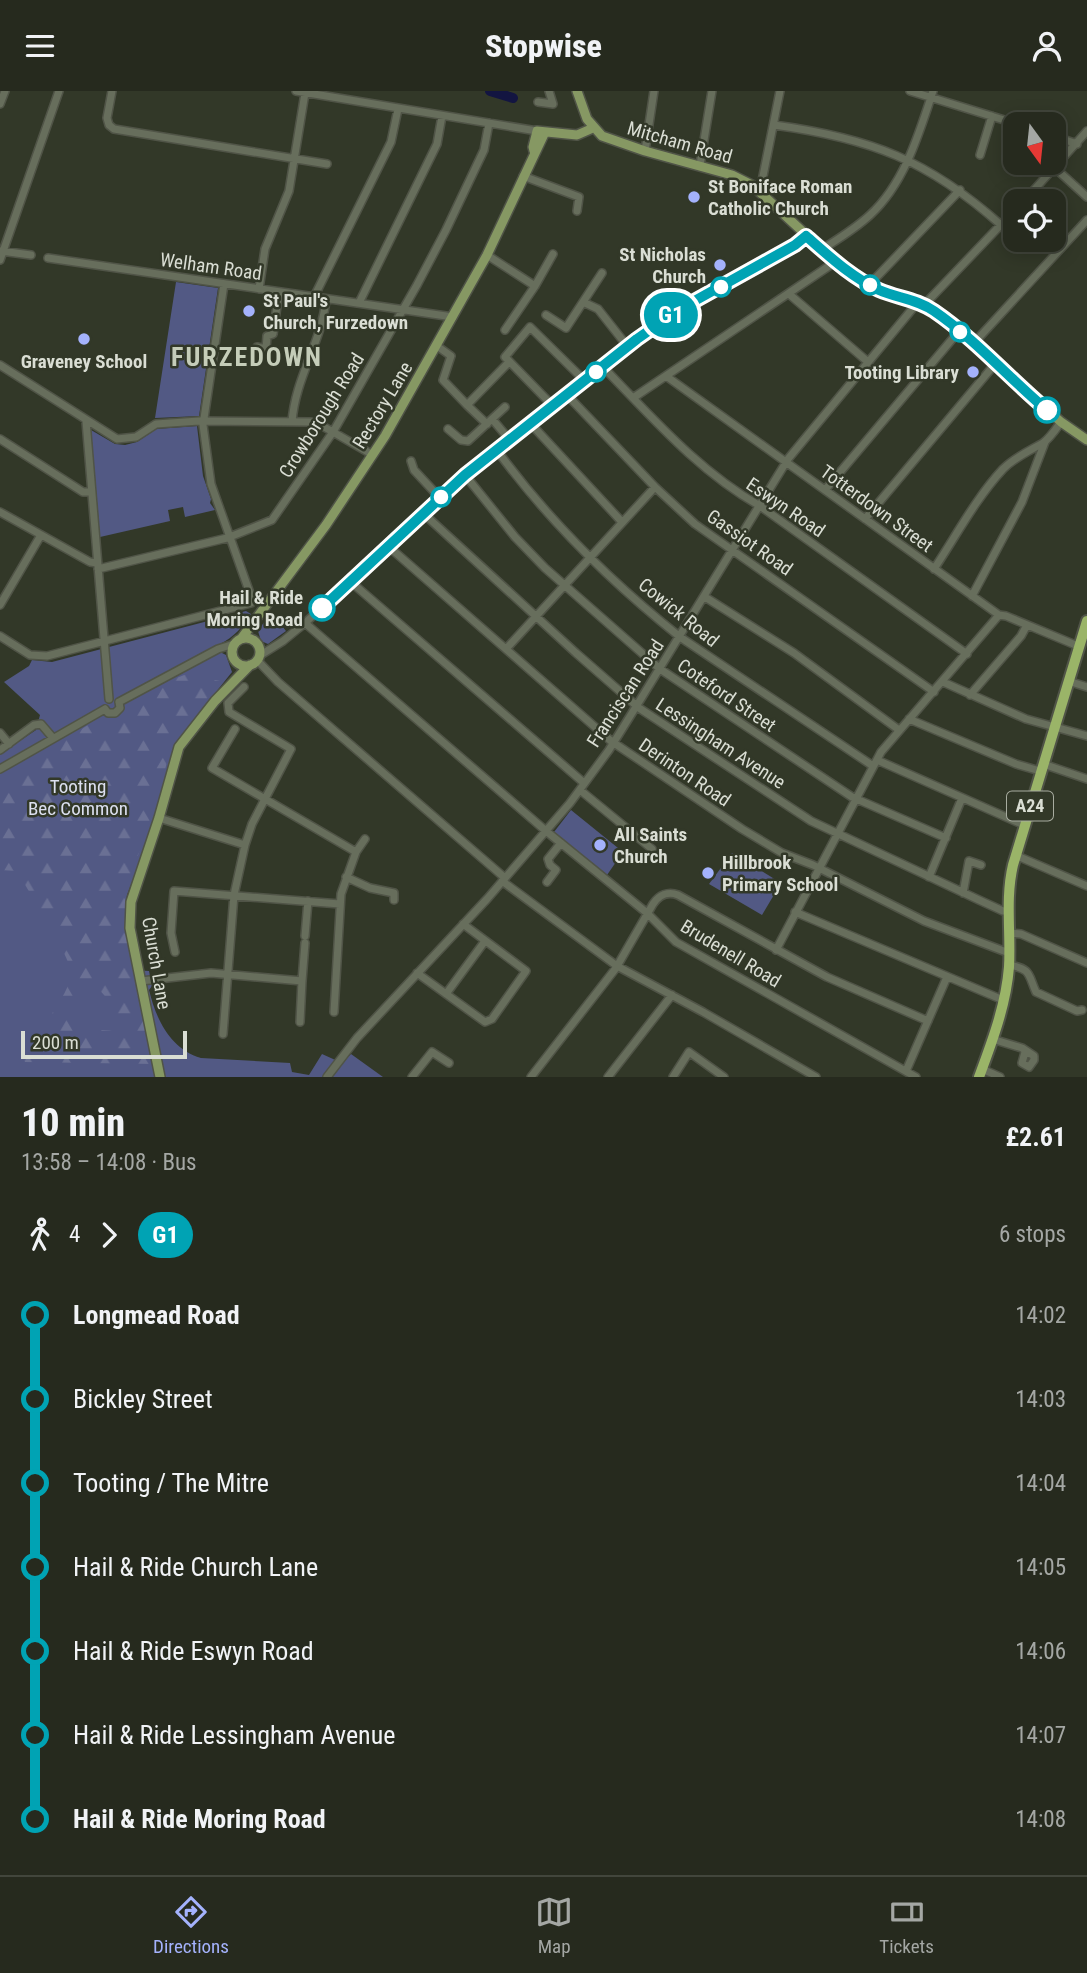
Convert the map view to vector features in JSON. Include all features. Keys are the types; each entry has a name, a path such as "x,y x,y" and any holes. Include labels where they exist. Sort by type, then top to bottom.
{"highway":[{"name":"A24","path":"980,1073 1003,1000 1009,965 1009,882 1015,855 1087,621"}],"main road":[{"path":"541,132 577,135 593,128 577,91"},
{"name":"Mitcham Road","path":"593,128 605,138 733,175 761,191 835,262 869,285 921,304 959,331 1061,422 1087,440"},
{"name":"Rectory Lane","path":"232,646 254,624 330,521 373,455 487,255 541,132"},
{"path":"254,624 256,643 256,660 239,669 233,658 232,646 249,638 256,643"},
{"name":"Church Lane","path":"160,1077 130,912 179,747 239,669"}],"street":[{"path":"0,104 5,91"},
{"path":"31,255 1,254 59,91"},
{"path":"112,91 107,118 114,129 327,164"},
{"path":"296,91 541,132"},
{"path":"538,102 553,104 549,91"},
{"path":"645,151 654,91"},
{"path":"700,165 712,91"},
{"path":"761,191 780,91"},
{"path":"910,91 932,94 1003,120"},
{"path":"259,289 265,249 289,191 305,93"},
{"path":"821,250 872,214 881,204 908,159 932,94"},
{"path":"314,297 391,142 398,109"},
{"path":"359,303 437,144 442,116"},
{"path":"980,155 992,116"},
{"name":"Crowborough Road","path":"98,566 230,537 272,520 333,432 403,309 446,230 484,150 489,123"},
{"path":"774,125 847,137 908,159 960,190 1001,225"},
{"path":"1066,156 1087,131"},
{"path":"1066,140 1077,144"},
{"path":"1035,189 1048,175"},
{"path":"1063,175 1087,197"},
{"path":"523,176 579,197 578,211"},
{"path":"869,285 960,190"},
{"path":"973,344 1087,220"},
{"name":"Franciscan Road","path":"327,1077 357,1038 549,834 613,743 786,462 868,362 921,304 1001,225"},
{"path":"806,236 795,245 680,309 530,422 465,475 305,623 256,660 504,879 617,966 816,1077"},
{"path":"505,330 553,254"},
{"path":"487,255 535,286"},
{"name":"Welham Road","path":"48,258 453,317"},
{"path":"634,398 835,262"},
{"path":"546,315 566,328 602,274"},
{"path":"0,636 30,655 52,656 249,605 252,601 211,484 203,421 224,284"},
{"path":"257,347 266,349 267,337 273,334 279,292"},
{"path":"789,294 868,362"},
{"path":"292,422 295,394 324,318 326,299"},
{"path":"583,302 598,309 628,347"},
{"path":"553,406 505,357 530,327 585,381"},
{"path":"824,490 959,331"},
{"path":"438,345 451,356 443,380 467,405 509,439"},
{"path":"467,405 509,362"},
{"path":"865,519 995,364"},
{"path":"0,365 111,437 122,440 136,437 156,424 203,421 315,423 373,455"},
{"name":"Eswyn Road","path":"603,367 674,440 736,492 760,506 967,654"},
{"name":"Totterdown Street","path":"666,376 999,615 1082,641"},
{"name":"Gassiot Road","path":"567,395 655,487 695,524 934,692"},
{"path":"448,429 465,441 505,407"},
{"path":"86,421 109,699 105,709"},
{"path":"530,422 551,448 622,521"},
{"path":"972,596 1022,502 1045,442 1061,422"},
{"path":"0,439 83,492 91,492"},
{"path":"934,569 992,482 1016,459 1045,442"},
{"name":"Cowick Road","path":"496,449 538,505 591,558 680,637 875,763 1024,825"},
{"path":"1027,454 1029,459 1036,461"},
{"path":"411,461 414,470 440,498"},
{"name":"Coteford Street","path":"465,475 515,537 660,669 856,799 946,838"},
{"path":"506,649 655,487"},
{"path":"0,512 98,566"},
{"name":"Lessingham Avenue","path":"424,513 636,706 804,816 963,893 1008,911"},
{"path":"0,605 41,535"},
{"name":"Derinton Road","path":"388,546 613,743 772,848 924,921 1009,953"},
{"path":"351,582 652,849"},
{"path":"705,597 794,653 899,730"},
{"path":"776,950 875,763 899,730 999,615"},
{"name":"Brudenell Road","path":"305,623 685,948 916,1077"},
{"path":"971,695 1021,636 1027,625"},
{"path":"256,643 272,648"},
{"path":"119,702 232,646"},
{"path":"1068,681 1087,687"},
{"path":"943,682 1026,719 1087,736"},
{"path":"223,1034 234,895 245,845 252,824 291,750 229,712 228,703 244,687"},
{"path":"105,709 108,713 115,713 120,708 116,699 109,699"},
{"path":"0,769 105,709"},
{"path":"909,719 1016,764 1087,779"},
{"path":"0,750 34,725 41,724 53,738"},
{"path":"234,729 212,768 356,852"},
{"path":"0,733 9,744"},
{"path":"929,877 962,798"},
{"path":"159,818 245,845"},
{"path":"334,1013 341,904 346,877 356,852 365,839"},
{"path":"547,882 556,870 548,859 561,843"},
{"path":"1015,855 1087,886"},
{"path":"963,893 969,861 981,865"},
{"path":"346,877 362,882 370,888 390,891 394,893 394,899"},
{"path":"175,952 172,933 174,891 341,904"},
{"path":"531,1077 617,966 658,897 666,894 674,894 827,977 928,1021"},
{"path":"300,1022 308,901"},
{"path":"795,912 1003,1000"},
{"path":"417,974 485,1022 492,1019 526,971 463,924"},
{"path":"1009,933 1021,934 1087,963"},
{"path":"446,994 485,941"},
{"path":"1009,965 1029,973 1036,992 1077,1011 1082,1010"},
{"path":"141,981 196,973 303,981"},
{"path":"906,1071 947,977"},
{"path":"608,1077 672,995"},
{"path":"992,1039 1022,1048 1025,1052"},
{"path":"412,1077 432,1052 449,1063"},
{"path":"673,1077 690,1052 724,1077"},
{"path":"980,1073 1000,1077"}],"green space":[{"path":"176,282 218,288 199,416 155,418"},
{"path":"197,426 203,476 210,503 215,510 185,517 183,507 168,510 170,521 100,537 91,430 115,444 125,445 137,442 156,429"},
{"name":"Tooting Bec Common","path":"246,611 251,614 245,623 234,635 220,644 232,672 176,746 147,843 127,895 123,925 132,970 149,971 152,986 149,990 160,1022 173,1040 190,1054 201,1058 290,1063 292,1072 309,1075 322,1054 342,1063 351,1054 383,1077 0,1077 0,754 36,730 40,715 4,682 29,666 32,660 52,662"},
{"path":"271,612 286,631 268,644 261,641 258,631"},
{"path":"187,674 220,681 171,747 157,800 125,893 127,925 155,1064 25,1062 21,1056 59,1003 71,973 64,952 17,871 0,870 0,780 101,717 113,720 152,687","holes":["91,983 112,1010 115,1031 102,1030 96,1035 85,1037 72,1017"]},
{"path":"571,810 623,852 607,875 554,832"},
{"path":"732,853 781,883 762,915 709,884"}],"waterway":[{"path":"490,91 513,98"}],"bus line":[{"name":"G1","path":"322,608 465,475 637,339 680,309 795,245 806,236 855,277 880,290 918,302 942,316 1047,410"}],"place":[{"name":"St Boniface Roman Catholic Church","path":"694,197"},
{"name":"St Nicholas Church","path":"720,265"},
{"name":"St Paul's Church, Furzedown","path":"249,311"},
{"name":"Graveney School","path":"84,339"},
{"name":"Tooting Library","path":"973,372"},
{"name":"Hail & Ride Moring Road","path":"322,608"},
{"name":"All Saints Church","path":"600,845"},
{"name":"Hillbrook Primary School","path":"708,873"}],"district":[{"name":"FURZEDOWN","path":"247,357"}]}
